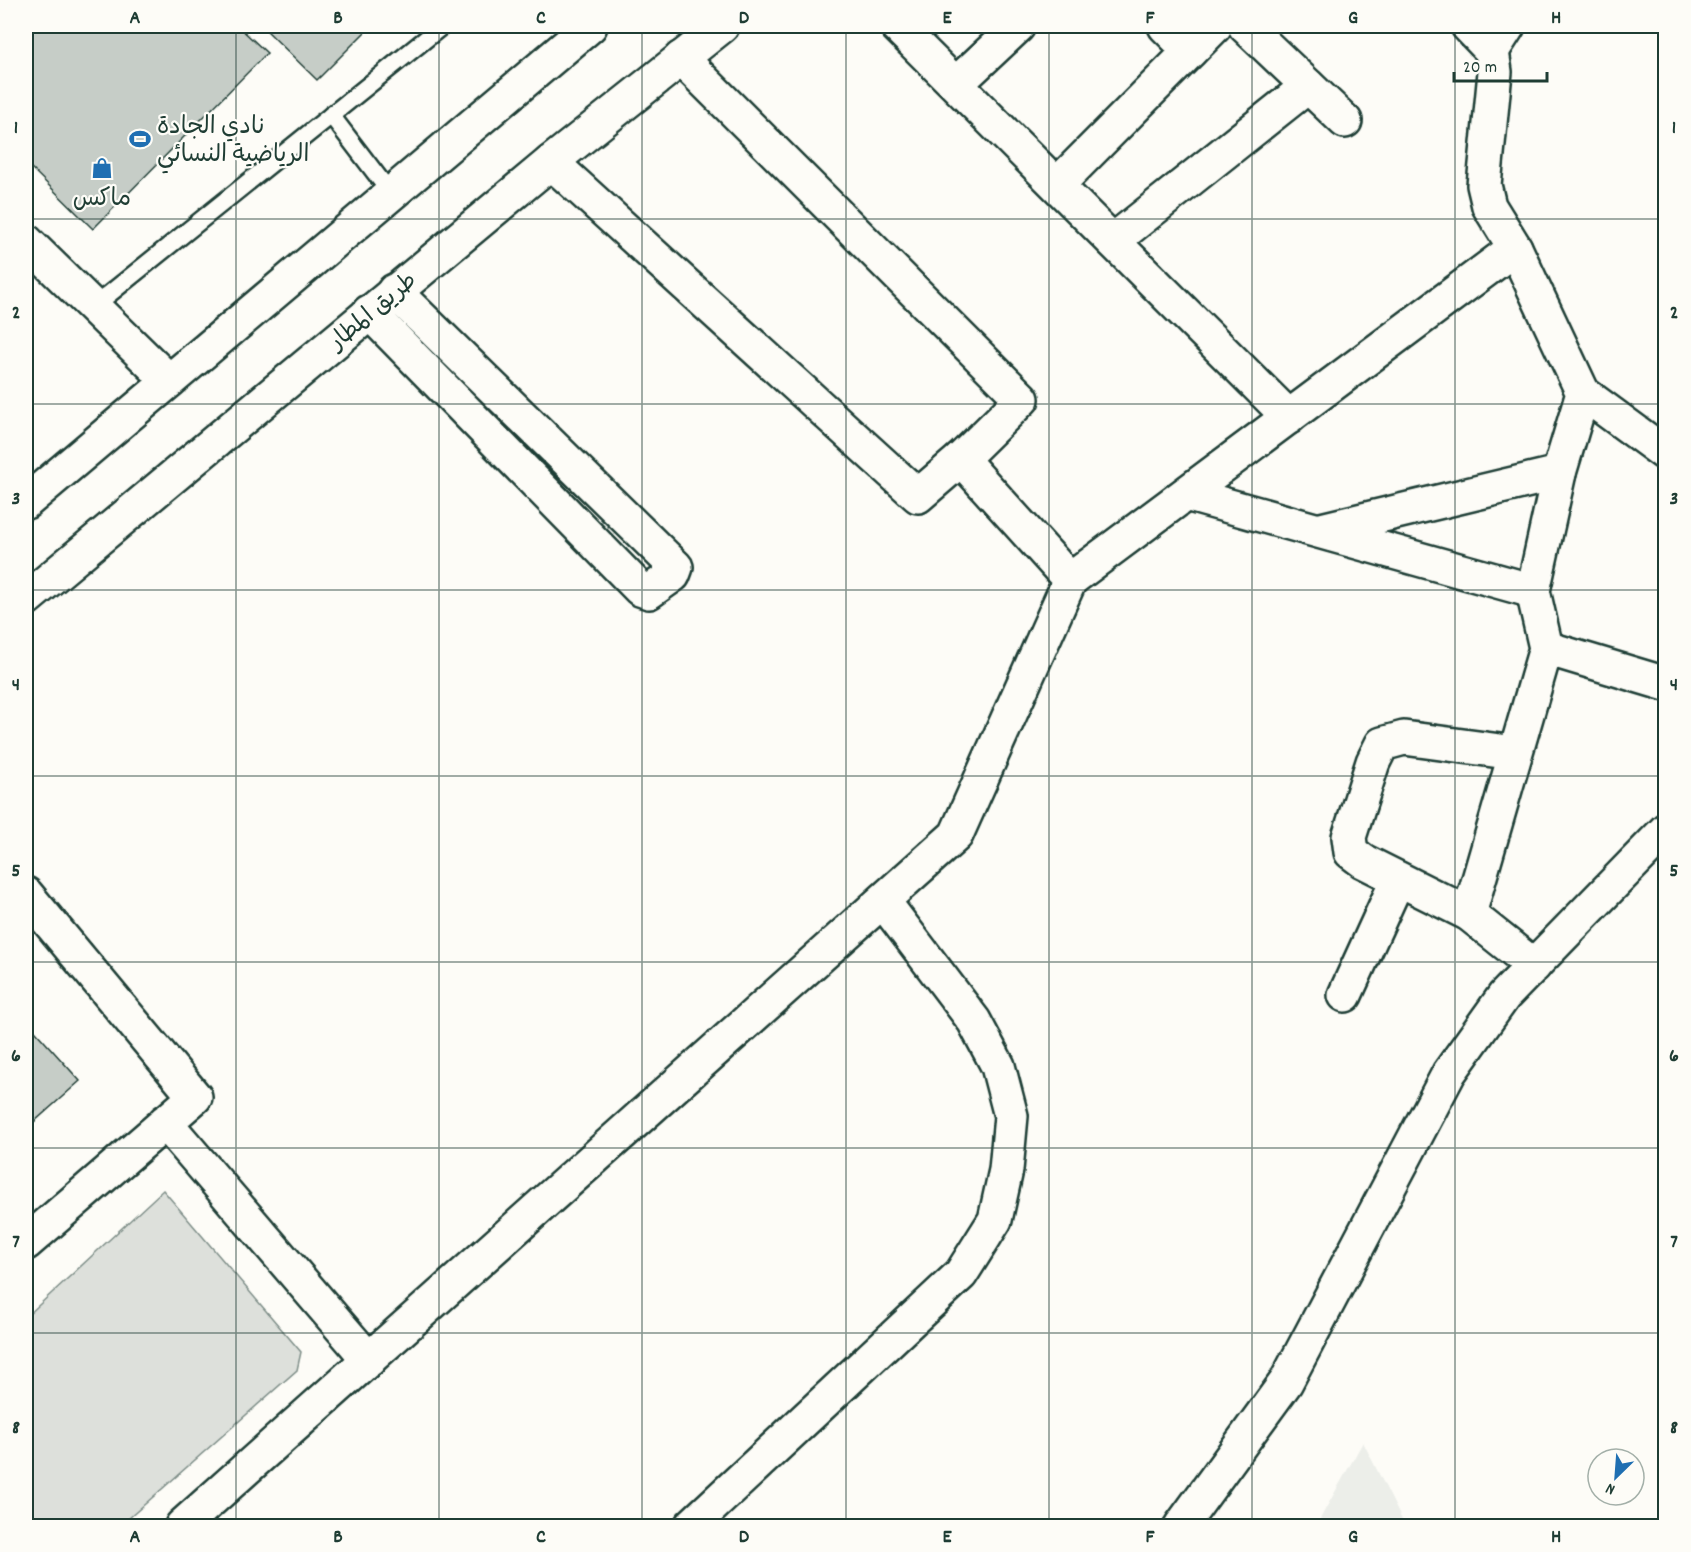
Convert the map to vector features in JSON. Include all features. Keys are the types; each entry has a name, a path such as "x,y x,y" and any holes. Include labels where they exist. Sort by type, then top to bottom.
{"street":[{"path":"26,502 590,26"},
{"name":"طريق المطار","path":"26,599 394,291 722,26"},
{"path":"897,26 1289,417"},
{"path":"956,84 1018,26"},
{"path":"1165,26 1190,51"},
{"path":"1057,185 1215,26"},
{"path":"1245,26 1345,121"},
{"path":"1468,26 1500,38 1484,185 1489,206 1515,248 1583,393 1665,454"},
{"path":"551,162 918,496 961,459 1022,399 681,58"},
{"path":"1113,241 1308,86"},
{"path":"26,241 169,381"},
{"path":"182,1527 956,835 1070,580 1515,248"},
{"path":"369,312 640,589 649,592 673,574 676,567 394,291"},
{"path":"1469,914 1546,648 1533,591 1559,473 1583,393"},
{"path":"961,459 1070,580"},
{"path":"1320,530 1559,473"},
{"path":"1186,494 1533,591"},
{"path":"574,522 602,495"},
{"path":"1546,648 1665,684"},
{"path":"1515,753 1404,738 1382,744 1373,762 1349,837 1351,852 1363,861 1469,914 1534,966"},
{"path":"1181,1527 1286,1382 1449,1073 1504,996 1665,830"},
{"path":"1344,995 1398,879"},
{"path":"26,894 195,1096 26,1243"},
{"path":"690,1527 962,1274 995,1220 1006,1170 1011,1116 998,1066 974,1021 883,901"},
{"path":"165,1122 369,1360"}],"lane":[{"path":"93,307 442,26"},
{"path":"331,116 392,195"}],"shaded area":[{"path":"163,1190 301,1352 297,1370 120,1526 26,1526 26,1317"},
{"path":"1363,1442 1405,1526 1316,1526"}],"building":[{"path":"26,26 238,26 267,53 93,229 26,163"},
{"path":"262,26 371,26 317,80"},
{"path":"26,1021 80,1081 26,1129"}],"place":[{"name":"نادي الجادة الرياضية النسائي","path":"140,139"},
{"name":"ماكس","path":"102,168"}]}
